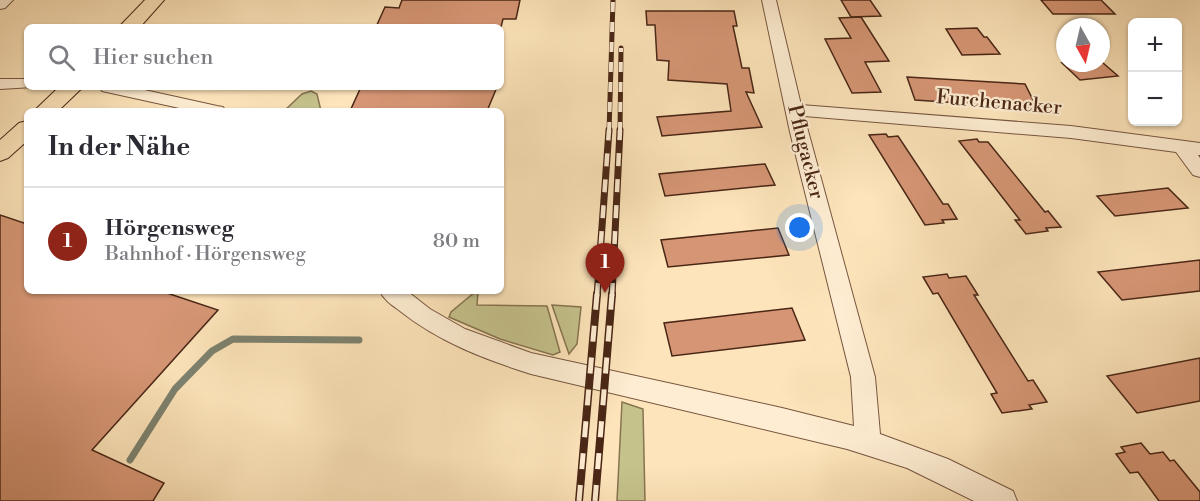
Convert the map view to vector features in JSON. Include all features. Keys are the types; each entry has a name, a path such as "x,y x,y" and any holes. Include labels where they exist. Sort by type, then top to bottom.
{"main road":[{"path":"132,24 155,0"},
{"path":"48,108 69,90"},
{"path":"1,152 24,131"}],"street":[{"path":"0,4 6,0"},
{"name":"Pflugacker","path":"769,0 794,110 863,377 868,444"},
{"path":"0,84 24,84"},
{"path":"122,90 203,108"},
{"name":"Furchenacker","path":"794,110 1071,132 1191,148"},
{"path":"1191,148 1200,171"},
{"path":"395,294 424,318 453,334 493,351 536,364 765,416 868,444 936,468 1003,501"}],"shaded area":[{"path":"311,91 317,94 320,108 287,108 302,94"},
{"path":"473,294 478,294 477,305 547,306 560,352 553,355 500,339 449,317 451,312"},
{"path":"552,305 581,307 577,344 569,354"},
{"path":"622,402 643,409 645,501 617,501"}],"building":[{"path":"402,0 520,0 516,19 503,19 502,24 377,24 385,7 399,8"},
{"path":"841,0 870,0 881,16 851,17"},
{"path":"1041,0 1101,0 1115,14 1053,14"},
{"path":"646,11 734,11 737,26 733,26 742,68 749,68 754,93 746,92 762,127 662,136 657,117 731,111 727,84 668,80 669,61 657,60 655,25 647,25"},
{"path":"861,17 889,61 865,62 881,92 852,93 825,39 851,38 839,18"},
{"path":"977,28 1000,54 962,55 946,29"},
{"path":"1110,69 1118,76 1080,80 1072,72 1110,72"},
{"path":"907,77 1025,84 1037,108 915,100"},
{"path":"360,90 496,90 488,108 351,108"},
{"path":"886,134 888,137 898,136 943,204 948,204 957,219 925,225 869,135"},
{"path":"977,139 979,142 988,142 1045,212 1048,211 1061,227 1046,228 1048,231 1026,234 1015,220 1020,220 959,141"},
{"path":"765,164 775,185 665,196 659,174"},
{"path":"1168,188 1188,208 1115,216 1097,196"},
{"path":"0,215 24,223 24,294 170,294 218,310 92,450 164,483 153,501 0,501"},
{"path":"778,228 789,255 668,267 661,240"},
{"path":"1200,260 1200,291 1122,300 1098,272"},
{"path":"947,274 949,278 966,276 978,295 974,295 1028,381 1033,380 1047,402 1029,405 1032,409 1002,413 991,394 997,393 938,293 933,294 923,277"},
{"path":"792,308 805,340 672,356 664,323"},
{"path":"1200,358 1200,401 1137,413 1107,376"},
{"path":"1141,443 1150,454 1163,452 1170,461 1174,460 1200,492 1200,501 1159,501 1138,472 1130,473 1116,454 1125,452 1121,447"}],"waterway":[{"path":"130,460 175,389 212,351 233,339 359,340"}],"railway":[{"path":"609,132 613,0"},
{"path":"620,132 621,48"},
{"path":"597,296 609,130"},
{"path":"612,296 620,130"},
{"path":"579,501 597,294"},
{"path":"595,501 612,294"}],"place":[{"name":"Hörgensweg","path":"605,293"}]}
